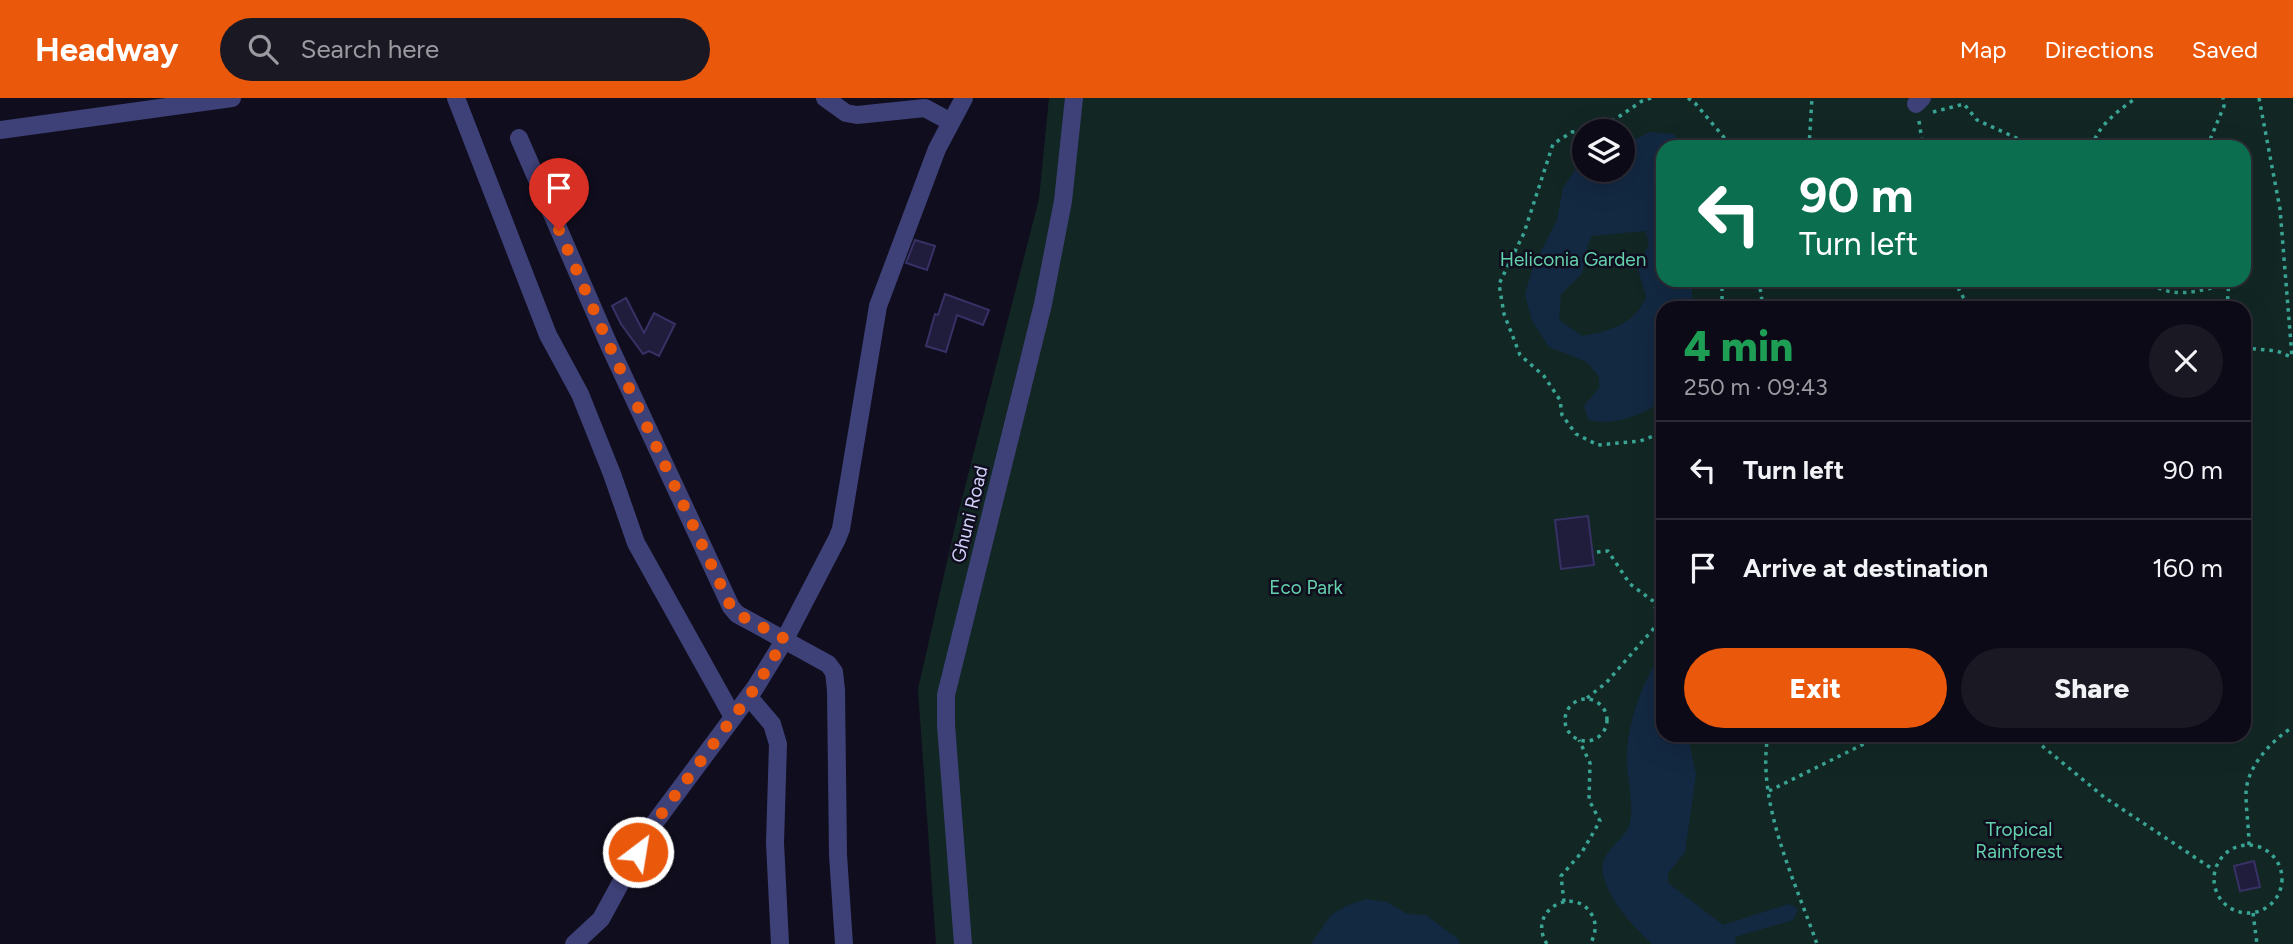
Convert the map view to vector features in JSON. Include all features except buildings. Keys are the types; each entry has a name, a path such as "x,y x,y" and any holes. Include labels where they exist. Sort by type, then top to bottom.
{"street":[{"path":"0,130 232,98"},
{"path":"456,98 548,335 580,394 636,543 733,717"},
{"path":"825,98 846,113 857,115 926,103 951,122"},
{"path":"574,944 601,919 650,829 752,692 784,641 841,529 878,306 937,149 964,98"},
{"name":"Ghuni Road","path":"963,944 946,695 1043,304 1063,201 1074,98"},
{"path":"519,138 609,345 731,607 737,614 828,664 834,672 838,855 844,944"},
{"path":"752,692 772,724 778,744 775,843 780,944"}],"path":[{"path":"1651,98 1611,122 1572,132 1553,144 1524,233 1499,284 1504,314 1520,355 1544,376 1560,400 1562,415 1576,433 1598,445 1640,441 1656,435"},
{"path":"1688,98 1726,140"},
{"path":"1811,140 1812,98"},
{"path":"2094,140 2095,134 2118,111 2136,98"},
{"path":"2210,140 2224,106 2224,98"},
{"path":"2251,349 2277,351 2292,358 2280,209 2259,98"},
{"path":"1923,105 1964,104 1977,120 2020,140"},
{"path":"2155,287 2181,294 2209,287"},
{"path":"1597,551 1608,551 1630,584 1653,601 1656,608"},
{"path":"1587,699 1594,700 1605,709 1608,724 1600,737 1586,742 1568,731 1565,716 1572,704 1587,699 1606,683 1656,626"},
{"path":"2249,845 2246,791 2254,767 2277,737 2293,727"},
{"path":"1564,902 1561,876 1583,852 1600,821 1589,800 1590,763 1579,740"},
{"path":"1768,742 1769,791 1775,825 1817,944"},
{"path":"1769,791 1868,742"},
{"path":"2037,742 2104,797 2214,870"},
{"path":"2249,845 2261,848 2270,853 2281,869 2282,878 2277,897 2263,910 2253,914 2234,911 2219,899 2213,880 2214,870 2224,854 2232,849 2249,845"},
{"path":"1547,944 1542,933 1544,916 1549,909 1564,902 1580,904 1592,915 1595,932 1590,944"},
{"path":"2253,914 2257,944"}],"green space":[{"name":"Eco Park","path":"1049,98 2293,98 2293,944 936,944 918,689 957,518 1039,199"}],"water":[{"path":"1650,132 1673,134 1679,140 1656,140 1656,287 1692,287 1692,301 1656,301 1656,405 1616,421 1588,419 1584,406 1599,388 1599,377 1587,362 1549,347 1532,321 1525,294 1533,267 1557,220 1563,188 1572,174 1572,182 1635,182 1635,140","holes":["1645,231 1649,243 1638,269 1646,297 1641,307 1628,320 1602,332 1582,336 1559,320 1561,294 1582,274 1592,236"]},
{"path":"1656,664 1656,742 1689,742 1696,774 1685,852 1668,873 1668,883 1723,925 1789,904 1798,909 1793,920 1735,937 1736,944 1652,944 1629,921 1610,894 1603,866 1608,852 1630,823 1627,750 1636,706"},
{"path":"1366,899 1387,902 1407,914 1426,915 1459,940 1460,944 1311,944 1331,915"}],"route":[{"path":"559,230 609,345 733,611 785,639 755,688 650,829 638,852"}],"park label":[{"name":"Heliconia Garden","path":"1573,259"},
{"name":"Tropical Rainforest","path":"2019,840"}]}
